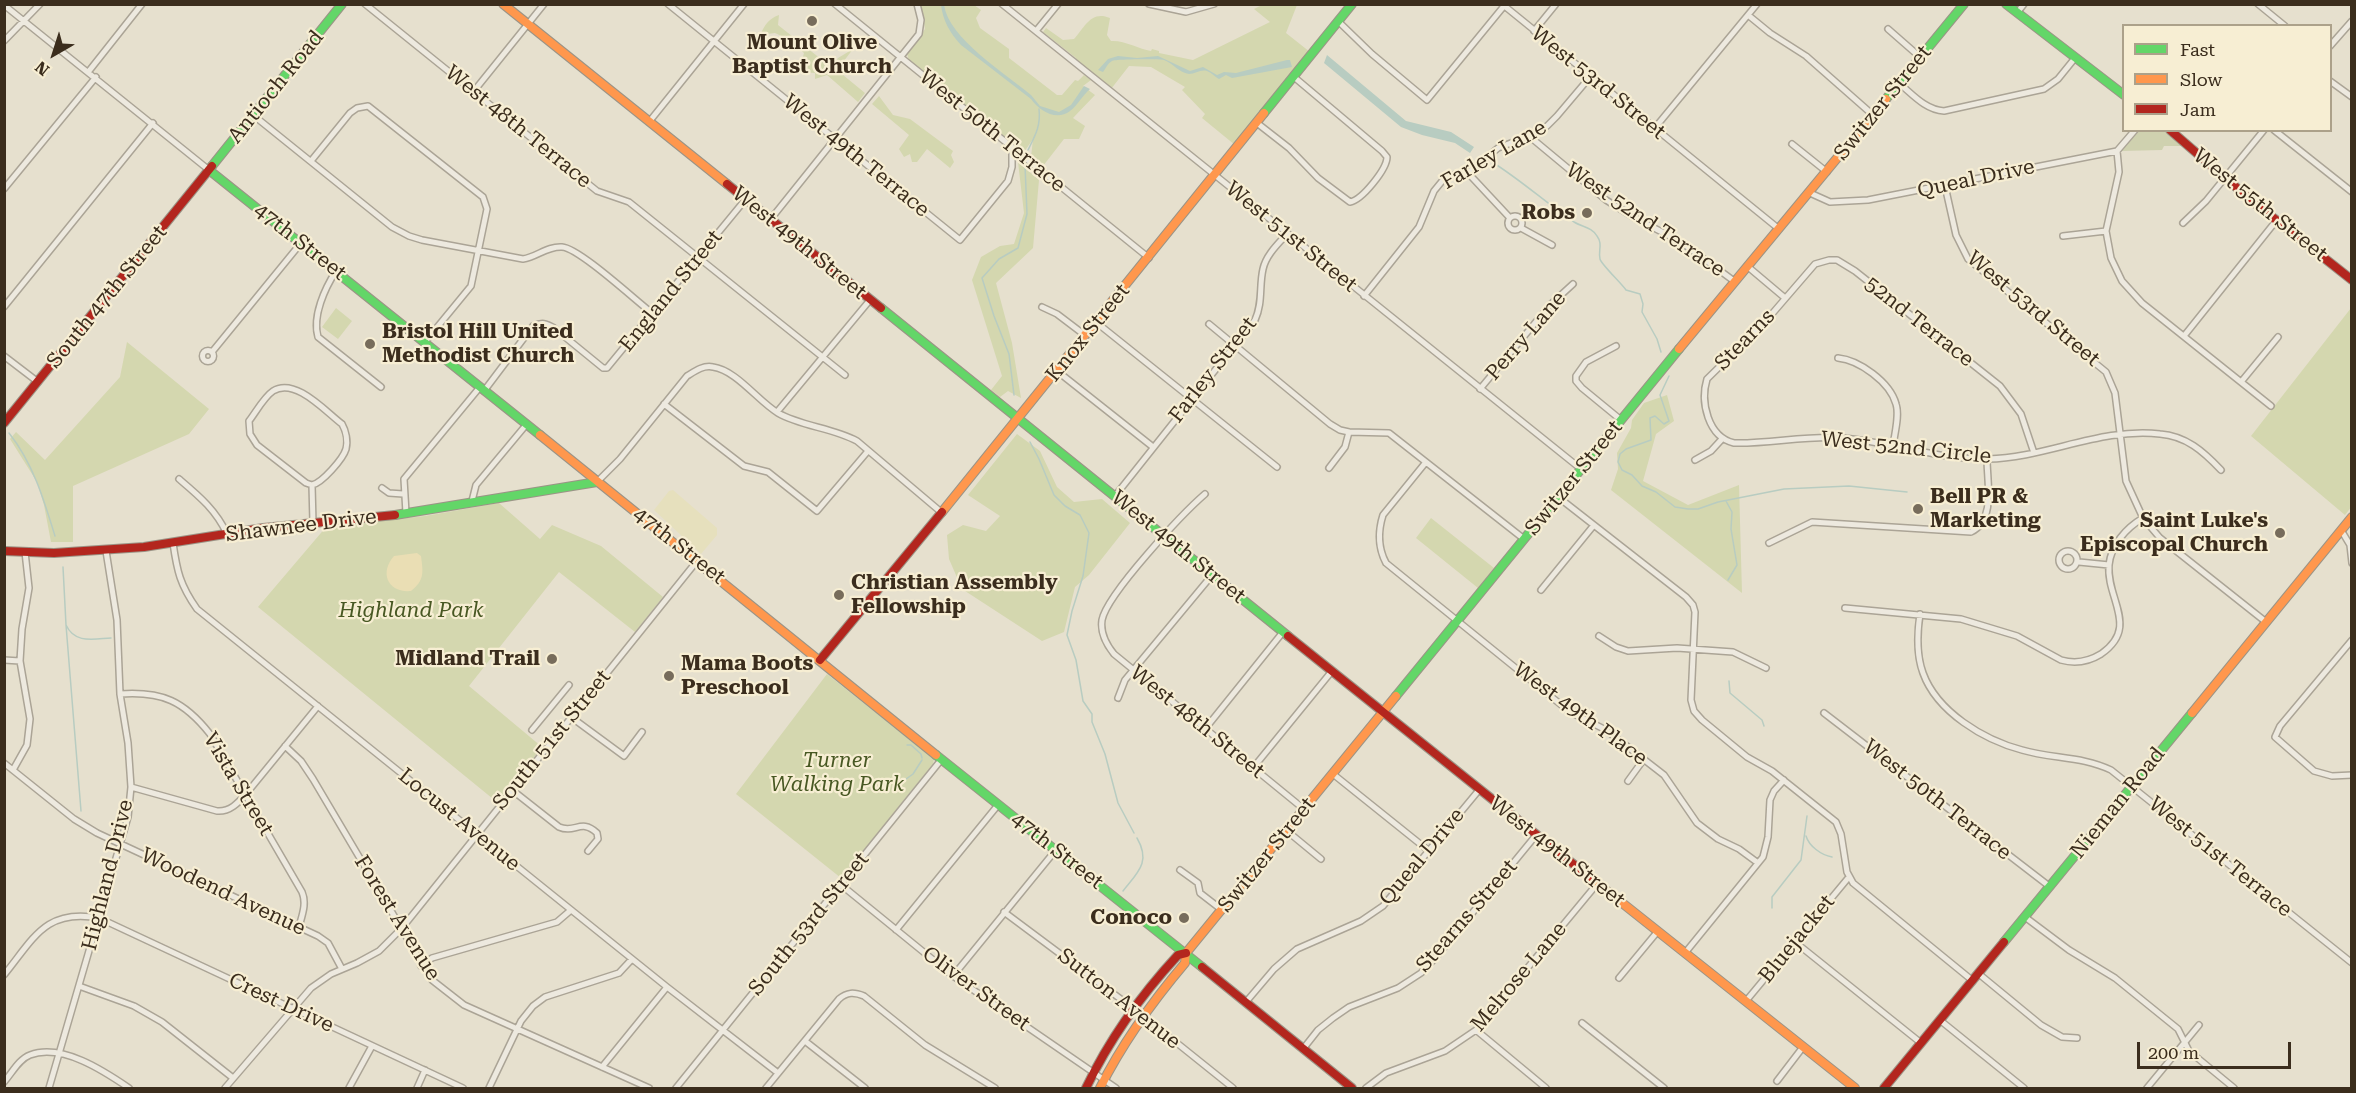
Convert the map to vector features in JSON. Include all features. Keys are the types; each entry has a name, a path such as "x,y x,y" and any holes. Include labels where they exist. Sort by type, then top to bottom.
{"street":[{"path":"4,41 26,21 40,4"},
{"path":"89,71 142,4"},
{"name":"Antioch Road","path":"209,170 342,4"},
{"name":"West 48th Terrace","path":"366,4 597,191 629,202 845,375"},
{"name":"West 49th Street","path":"503,4 1213,574 1382,713 1855,1089"},
{"path":"474,91 544,4"},
{"name":"West 49th Terrace","path":"668,4 960,240 1008,181 1012,167 1012,149"},
{"path":"649,122 744,4"},
{"name":"West 50th Terrace","path":"835,4 1149,258"},
{"path":"770,220 921,31 917,4"},
{"name":"West 51st Street","path":"1002,4 1581,469"},
{"path":"1036,31 1058,4"},
{"path":"1149,4 1186,12 1215,4"},
{"name":"Knox Street","path":"820,660 1086,336 1353,4"},
{"path":"1534,32 1556,4"},
{"path":"1654,129 1757,4"},
{"name":"Switzer Street","path":"1186,954 1734,281 1810,194 1964,4"},
{"path":"2006,4 2122,93"},
{"path":"2017,13 2024,4"},
{"path":"2258,4 2283,24"},
{"name":"47th Street","path":"4,5 89,71 1055,851 1119,899 1352,1089"},
{"path":"1339,22 1378,60 1427,100 1503,5"},
{"name":"West 53rd Street","path":"1503,5 1779,229"},
{"path":"1748,15 1770,33 1806,56 1873,116"},
{"path":"2332,45 2352,21"},
{"path":"1888,28 1920,57"},
{"path":"1900,84 1924,105 1944,111 2044,90 2058,79 2075,58"},
{"path":"4,189 96,77"},
{"name":"Farley Lane","path":"1364,296 1419,227 1439,183 1456,174 1468,173 1498,148 1529,136 1553,121 1590,77"},
{"path":"1257,123 1289,148 1318,178 1345,200 1356,201 1371,185 1384,168 1387,157 1294,78"},
{"path":"2332,82 2352,98"},
{"path":"311,161 350,113 364,106 376,110 483,197 487,209 471,286 425,342"},
{"path":"254,115 399,232 422,240 522,259 536,256 552,247 566,247 581,256 652,313"},
{"path":"4,307 153,123"},
{"path":"2132,132 2117,151 2119,172 2106,231 2111,258 2125,286 2142,303 2271,406"},
{"name":"West 55th Street","path":"2171,132 2276,221 2352,280"},
{"path":"2183,223 2206,201 2262,132"},
{"path":"2277,132 2352,192"},
{"name":"West 52nd Terrace","path":"1529,136 1606,200 1681,242 1734,281"},
{"path":"1792,144 1827,172"},
{"name":"Queal Drive","path":"1810,194 1830,202 1854,202 2117,151"},
{"name":"South 47th Street","path":"4,423 209,170"},
{"path":"1468,173 1510,218 1510,227 1516,230 1521,228 1552,246"},
{"name":"West 53rd Street","path":"1945,186 1958,242 1968,259 2106,372 2115,393 2126,481 2143,518 2160,538 2266,622"},
{"name":"England Street","path":"482,389 534,326 547,323 603,368 607,368 745,200"},
{"path":"1510,218 1514,216 1520,218 1521,228"},
{"path":"2184,336 2276,221"},
{"path":"2063,237 2106,231"},
{"name":"Farley Street","path":"1115,496 1193,400 1258,313 1263,268 1287,234"},
{"path":"212,352 301,243"},
{"name":"Stearns","path":"1722,439 1714,430 1710,420 1704,395 1707,380 1748,340 1810,268 1821,261 1829,260"},
{"name":"52nd Terrace","path":"1829,260 1844,263 1856,271 2006,392 2021,414 2034,453"},
{"path":"1747,266 1785,298"},
{"path":"336,271 323,290 316,330 318,337 381,387"},
{"name":"Perry Lane","path":"1480,389 1550,305 1573,284"},
{"path":"777,412 870,300"},
{"path":"1042,307 1057,314 1086,336"},
{"path":"1096,323 1277,467"},
{"path":"1209,324 1330,424 1349,432 1389,433 1524,539"},
{"path":"2241,382 2278,337"},
{"path":"1616,346 1583,364 1576,376 1576,381 1621,420"},
{"path":"4,356 38,382"},
{"path":"1838,357 1849,359 1862,367 1881,382 1893,396 1897,409 1893,447"},
{"path":"597,482 620,459 687,376 697,369 713,367 727,372 777,412 845,435 868,451 941,512"},
{"path":"1057,371 1153,447"},
{"path":"281,388 299,390 342,424 345,429 347,443 344,452 320,483 312,485 306,483 257,445 250,434 249,421 270,394 281,388"},
{"path":"405,513 404,479 482,389"},
{"path":"664,404 744,466 768,472 818,511 868,451"},
{"path":"472,501 476,485 526,424"},
{"path":"1329,468 1345,447 1349,432"},
{"name":"West 52nd Circle","path":"1722,439 1740,443 1830,437 1987,459 2034,453 2085,441 2145,433 2172,436 2197,447 2221,470"},
{"path":"1695,460 1711,451 1722,439"},
{"path":"1769,543 1812,522 1971,532 1983,522 1987,513 1987,459"},
{"name":"West 49th Place","path":"1426,462 1383,515 1380,525 1382,555 1391,568 1570,712 1606,730 1669,779 1686,810 1697,823 1758,863"},
{"path":"572,485 580,474 580,468"},
{"path":"179,479 211,507 227,534"},
{"name":"Shawnee Drive","path":"4,551 54,553 106,551 405,513 597,482"},
{"path":"312,485 313,523"},
{"path":"382,488 389,493 403,494"},
{"path":"1164,536 1205,494"},
{"path":"1558,496 1686,597 1693,605 1695,612 1691,700 1694,711 1701,720 1747,757 1784,780 1836,822 1841,834 1849,877 1860,890 1973,981"},
{"name":"Nieman Road","path":"1884,1089 2352,517"},
{"path":"1845,608 1944,616 1982,624 2017,636 2061,660 2086,661 2107,649 2120,627 2120,613 2110,579 2109,565 2115,547 2122,536 2143,518"},
{"path":"1541,590 1594,525"},
{"path":"2341,530 2350,546 2352,563"},
{"name":"West 48th Street","path":"1164,536 1110,602 1104,614 1102,627 1109,648 1305,810"},
{"name":"Locust Avenue","path":"173,543 177,575 197,609 666,987 778,1074"},
{"name":"Highland Drive","path":"49,1089 128,817 130,787 128,743 120,694 117,620 106,551"},
{"path":"13,770 27,746 30,719 20,661 22,629 29,588 25,552"},
{"name":"South 51st Street","path":"225,1089 292,1008 320,981 379,951 402,928 697,561"},
{"path":"2079,562 2109,565"},
{"path":"1118,698 1125,680 1213,574"},
{"name":"West 51st Terrace","path":"1920,614 1917,647 1923,674 1934,693 1954,714 2004,745 2042,755 2082,759 2111,770 2352,963"},
{"path":"1205,729 1284,632"},
{"path":"1599,636 1616,647 1628,651 1693,649 1734,652 1766,668"},
{"path":"2352,640 2280,726 2275,737 2314,771 2332,776 2352,775"},
{"path":"4,660 20,661"},
{"path":"1253,768 1332,671"},
{"path":"532,730 569,684"},
{"name":"Vista Street","path":"120,694 141,692 162,696 182,705 198,718 246,794 305,899 299,927"},
{"path":"130,787 223,811 237,804 318,706"},
{"name":"West 50th Terrace","path":"1824,713 2049,886"},
{"path":"571,717 624,756 642,732"},
{"name":"Forest Avenue","path":"285,746 301,761 313,778 432,980 455,999 649,1089"},
{"path":"1628,781 1644,759"},
{"name":"South 53rd Street","path":"676,1089 942,760"},
{"name":"Woodend Avenue","path":"4,764 74,819 121,845 299,927 328,943 342,969"},
{"path":"1333,774 1429,851"},
{"path":"1685,953 1758,863 1767,844 1770,800 1774,791 1784,780"},
{"path":"512,790 565,830 581,825 592,828 597,833 598,839 588,851"},
{"name":"Queal Drive","path":"1246,1002 1280,963 1297,949 1361,921 1383,906 1479,790"},
{"path":"896,930 998,805"},
{"path":"1287,831 1321,859"},
{"name":"Stearns Street","path":"1303,1049 1318,1030 1349,1007 1398,987 1421,973 1537,834"},
{"path":"953,976 1055,851"},
{"path":"1180,870 1198,883 1200,893 1222,910"},
{"name":"Bluejacket","path":"1746,1001 1849,877"},
{"name":"Melrose Lane","path":"1366,1089 1386,1073 1445,1051 1476,1030 1597,884"},
{"name":"Oliver Street","path":"840,885 953,976 1095,1072 1116,1089"},
{"path":"422,966 432,958 557,922 571,910"},
{"name":"Sutton Avenue","path":"1004,912 1133,1008 1233,1089"},
{"path":"4,975 44,927 55,920 83,915 99,918"},
{"path":"2025,917 2068,950 2115,978 2178,1029 2184,1043 2196,1058 2234,1089"},
{"name":"Crest Drive","path":"99,918 464,1089"},
{"path":"1619,978 1658,931"},
{"path":"1795,942 1921,1043"},
{"path":"1086,1089 1133,1008 1178,955 1186,954 1185,963 1142,1015 1100,1089"},
{"path":"489,1089 517,1029 529,1010 545,997 619,973 632,959"},
{"path":"1979,974 2041,1025 2062,1037 2077,1038"},
{"path":"79,987 118,999 162,1022 233,1078"},
{"path":"602,1067 666,987"},
{"path":"766,1089 839,999 850,993 864,996 925,1045 995,1089"},
{"path":"1941,1021 2024,1089"},
{"path":"1582,1023 1664,1089"},
{"path":"2147,1089 2199,1025"},
{"path":"1476,1030 1546,1089"},
{"path":"805,1041 865,1089"},
{"path":"349,1089 372,1046"},
{"path":"1777,1081 1803,1047"},
{"path":"4,1082 18,1064 31,1054 59,1053 83,1061 129,1089"},
{"path":"417,1089 425,1070"}],"shaded area":[{"path":"941,5 944,5 948,18 967,43 1031,95 1040,106 1059,112 1071,105 1084,86 1090,89 1073,109 1065,114 1054,115 1043,111 1031,99 961,45 943,16"},
{"path":"1327,55 1406,121 1451,132 1474,147 1470,153 1455,143 1401,127 1324,63"},
{"path":"1118,56 1137,58 1158,56 1190,71 1203,67 1217,75 1224,72 1236,73 1287,60 1290,60 1292,67 1232,78 1226,75 1219,79 1205,71 1185,73 1164,60 1115,60 1109,63 1103,72 1098,70 1108,59"},
{"path":"673,490 717,528 717,535 701,554 654,510 669,491"}],"green space":[{"path":"921,5 974,5 981,10 976,18 980,28 1009,49 1009,58 1057,95 1062,95 1075,80 1078,81 1084,75 1091,80 1083,86 1095,95 1073,118 1085,126 1079,139 1064,139 1043,166 1031,157 1033,139 1024,152 909,60 907,54 925,29"},
{"path":"1262,5 1297,5 1286,33 1310,52 1235,145 1202,118 1205,114 1182,90 1185,87 1151,67 1129,66 1111,89 1043,32 1046,28 1063,40 1074,39 1089,21 1103,16 1110,18 1107,35 1111,41 1193,60 1270,22 1254,9"},
{"path":"779,15 778,25 831,67 838,58 853,49 837,70 865,93 858,102 827,75 815,79 815,73 804,72 801,64 804,53 788,39 775,33 760,35 767,23"},
{"path":"879,96 893,115 910,119 953,151 951,155 954,162 950,168 927,149 917,162 912,162 910,154 904,157 899,149 909,135 872,104"},
{"path":"2138,132 2165,132 2184,146 2164,146 2162,150 2121,151"},
{"path":"1018,162 1039,180 1033,248 996,283 1012,343 1021,398 1008,391 1000,397 991,390 1002,376 972,280 981,257 1000,246 1014,244 1024,213"},
{"path":"336,308 352,321 338,339 322,327"},
{"path":"2351,308 2352,506 2345,515 2251,436"},
{"path":"127,342 209,409 189,434 73,486 73,542 51,542 37,482 10,439 16,432 45,460 120,377"},
{"path":"1667,395 1674,421 1656,434 1643,481 1688,505 1739,485 1742,593 1611,490 1618,469 1617,453 1631,428 1632,420 1644,403"},
{"path":"1017,434 1040,451 1057,487 1074,502 1102,499 1130,523 1089,575 1075,587 1064,632 1042,641 962,589 949,559 947,535 963,525 986,531 1000,516 968,495"},
{"name":"Highland Park","path":"499,503 540,539 552,525 601,546 663,597 635,632 559,572 469,686 542,747 498,803 258,607 326,527 425,516"},
{"path":"1431,518 1494,568 1478,588 1416,538"},
{"name":"Turner Walking Park","path":"827,674 934,759 933,764 841,878 736,794"}],"sand":[{"path":"417,553 421,556 422,567 419,583 411,591 397,589 388,581 389,562 394,556"}],"waterway":[{"path":"1028,150 1038,126 1039,109"},
{"path":"1492,162 1574,222 1595,233 1600,242 1601,261 1626,290 1640,294 1643,304 1642,312 1657,339 1661,352"},
{"path":"1014,395 1009,354 982,278 999,259 1018,248 1027,214 1025,165"},
{"path":"1669,376 1660,395 1669,421 1664,424 1655,416 1650,418 1651,440 1626,449 1620,454 1618,462 1622,470 1632,475 1642,486 1656,492 1675,507 1698,509 1718,502 1784,489 1849,486 1907,492"},
{"path":"9,433 31,469 55,536"},
{"path":"1030,442 1054,495 1065,506 1080,515 1089,533 1083,576 1067,635 1076,660 1083,701 1092,714 1092,722 1105,754 1118,803 1134,833"},
{"path":"1726,501 1732,512 1731,529 1737,565 1728,580"},
{"path":"63,567 66,625 70,631 79,638 111,638"},
{"path":"66,625 81,811"},
{"path":"1729,681 1730,693 1762,720 1764,726"},
{"path":"907,745 911,745 921,754 922,758"},
{"path":"895,787 913,774 922,760"},
{"path":"1772,908 1772,897 1801,860 1807,816"},
{"path":"1806,836 1816,850 1832,857"},
{"path":"1123,891 1138,872 1143,860 1137,838"}],"traffic: fast":[{"path":"212,166 342,4"},
{"path":"1264,113 1352,4"},
{"path":"1886,99 1964,4"},
{"path":"2006,4 2122,93"},
{"path":"209,170 540,435"},
{"path":"881,308 1288,636"},
{"path":"1396,696 1679,349"},
{"path":"395,515 597,482"},
{"path":"2004,942 2192,713"},
{"path":"936,755 1202,967"}],"traffic: slow":[{"path":"503,4 727,184"},
{"path":"1679,349 1886,99"},
{"path":"942,512 1264,113"},
{"path":"540,435 936,755"},
{"path":"2192,713 2352,517"},
{"path":"1186,953 1396,696"},
{"path":"1592,879 1855,1088"},
{"path":"1100,1088 1139,1023 1185,963 1186,953"}],"traffic: jam":[{"path":"2172,132 2252,201 2352,280"},
{"path":"4,423 212,166"},
{"path":"727,184 881,308"},
{"path":"820,660 942,512"},
{"path":"4,551 54,553 144,547 263,528 395,515"},
{"path":"1288,636 1592,879"},
{"path":"1884,1088 2004,942"},
{"path":"1086,1088 1105,1052 1139,1001 1178,955 1186,953"},
{"path":"1202,967 1352,1088"}],"place":[{"name":"Mount Olive Baptist Church","path":"812,21"},
{"name":"Robs","path":"1587,213"},
{"name":"Bristol Hill United Methodist Church","path":"370,344"},
{"name":"Bell PR & Marketing","path":"1918,509"},
{"name":"Saint Luke's Episcopal Church","path":"2280,533"},
{"name":"Christian Assembly Fellowship","path":"839,595"},
{"name":"Midland Trail","path":"552,659"},
{"name":"Mama Boots Preschool","path":"669,676"},
{"name":"Conoco","path":"1184,918"}]}
